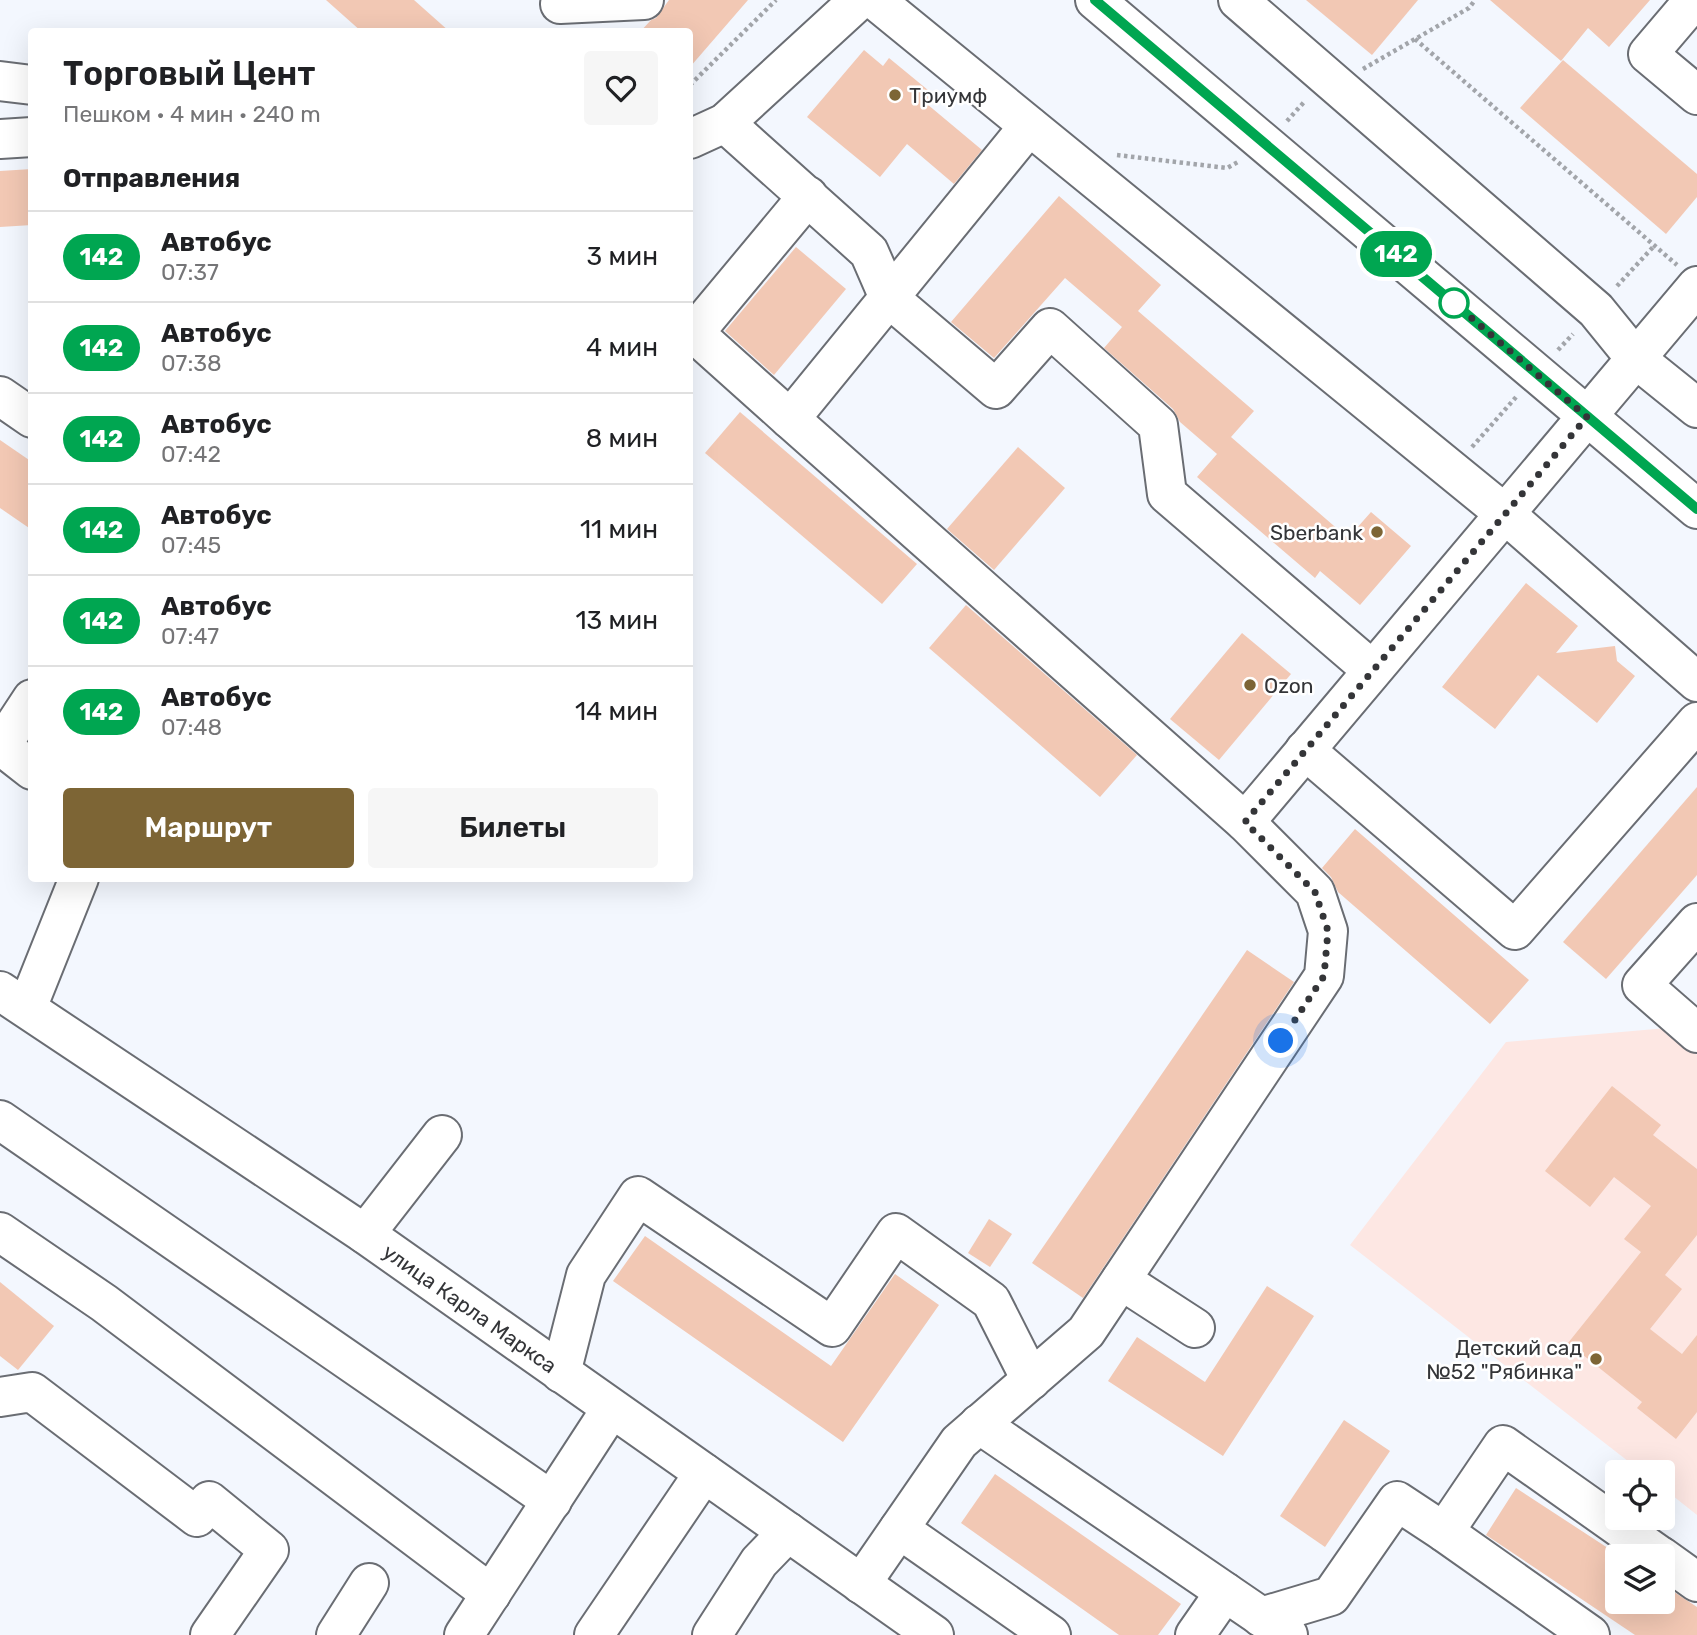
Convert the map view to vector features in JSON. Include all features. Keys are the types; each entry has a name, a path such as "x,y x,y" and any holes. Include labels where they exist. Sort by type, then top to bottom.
{"main road":[{"path":"551,12 644,0"},
{"path":"693,138 725,123 859,0"},
{"path":"875,0 1504,513 1697,682"},
{"path":"1095,0 1697,509"},
{"path":"1238,0 1595,310 1636,358 1697,408"},
{"path":"1694,0 1648,54 1697,95"},
{"path":"0,81 28,84"},
{"path":"725,123 869,251 890,298 996,389 1050,328 1158,425 1167,494 1372,670"},
{"path":"790,419 1029,126"},
{"path":"0,139 28,137"},
{"path":"808,197 694,333 1245,822 1315,892 1328,931 1324,976 1086,1332 959,1442 861,1584"},
{"path":"1245,822 1636,358 1688,277"},
{"path":"0,396 28,415"},
{"path":"28,705 1,745 28,766"},
{"path":"1305,750 1515,930 1697,722"},
{"path":"13,1000 77,882"},
{"path":"1697,923 1642,985 1697,1033"},
{"name":"улица Карла Маркса","path":"13,1000 365,1234 934,1635"},
{"path":"0,1120 552,1501"},
{"path":"365,1234 442,1135"},
{"path":"561,1373 586,1275 638,1196 832,1327 896,1233 991,1301 1031,1380"},
{"path":"0,1231 104,1303 491,1594"},
{"path":"1121,1280 1195,1328"},
{"path":"0,1397 32,1392 197,1517 209,1501 269,1550 210,1635"},
{"path":"464,1635 611,1409"},
{"path":"979,1424 1275,1626 1331,1596 1397,1501 1590,1635"},
{"path":"1444,1532 1503,1445 1643,1544"},
{"path":"594,1635 704,1474"},
{"path":"899,1529 1051,1635"},
{"path":"712,1635 759,1562 788,1532"},
{"path":"1675,1567 1697,1582"},
{"path":"336,1635 369,1583"},
{"path":"1195,1635 1225,1592"}],"path":[{"path":"693,82 776,0"},
{"path":"1353,62 1362,70 1469,8 1475,0"},
{"path":"1415,39 1688,277"}],"shaded area":[{"name":"Детский сад №52 \"Рябинка\"","path":"1667,1028 1697,1055 1697,1515 1675,1498 1675,1460 1627,1460 1350,1245 1506,1042"}],"building":[{"path":"326,0 414,0 446,28 358,28"},
{"path":"669,0 748,0 693,64 693,28 644,28 656,18"},
{"path":"1306,0 1418,0 1372,55"},
{"path":"1490,0 1650,0 1609,47 1588,28 1561,61"},
{"path":"864,50 883,66 889,58 934,95 927,104 982,150 954,184 907,144 880,177 807,117"},
{"path":"1563,60 1697,174 1697,197 1666,234 1520,108"},
{"path":"28,169 28,225 0,227 0,171"},
{"path":"1059,196 1161,285 1138,311 1254,411 1231,437 1348,538 1371,512 1411,546 1360,605 1320,571 1315,578 1197,477 1217,454 1180,422 1173,409 1104,348 1122,327 1065,278 994,358 951,322"},
{"path":"796,247 846,289 774,375 725,331"},
{"path":"740,412 917,564 882,604 705,453"},
{"path":"0,440 28,459 28,527 0,508"},
{"path":"1018,447 1065,488 994,570 947,529"},
{"path":"1526,583 1578,626 1556,653 1615,646 1617,661 1635,676 1597,723 1538,675 1495,729 1442,687"},
{"path":"966,605 1137,755 1100,797 929,648"},
{"path":"1242,633 1291,674 1219,760 1170,719"},
{"path":"1697,787 1697,875 1606,979 1563,942"},
{"path":"1355,829 1529,980 1490,1024 1338,892 1331,877 1322,868"},
{"path":"1247,950 1294,982 1083,1298 1032,1263"},
{"path":"1612,1086 1661,1125 1653,1135 1697,1169 1697,1235 1665,1275 1682,1289 1650,1329 1682,1354 1697,1335 1697,1412 1676,1439 1637,1408 1642,1402 1568,1343 1641,1252 1624,1239 1651,1206 1614,1177 1590,1207 1545,1171"},
{"path":"989,1219 1012,1234 990,1267 968,1253"},
{"path":"645,1236 831,1366 895,1274 939,1305 843,1442 613,1281"},
{"path":"0,1282 54,1326 18,1370 0,1356"},
{"path":"1267,1286 1314,1316 1223,1456 1108,1381 1137,1337 1205,1382"},
{"path":"1344,1420 1390,1451 1325,1547 1280,1516"},
{"path":"995,1474 1181,1604 1158,1635 1119,1635 961,1523"},
{"path":"1516,1488 1605,1546 1605,1614 1675,1614 1675,1593 1697,1607 1697,1635 1635,1635 1486,1535"}],"bus line":[{"name":"142","path":"1095,0 1697,509"}],"place":[{"name":"Триумф","path":"895,95"},
{"name":"Sberbank","path":"1377,532"},
{"name":"Ozon","path":"1250,685"},
{"name":"Детский сад №52 \"Рябинка\"","path":"1596,1359"}],"route":[{"path":"1281,1041 1324,976 1328,931 1315,892 1245,822 1587,417 1454,303"}]}
